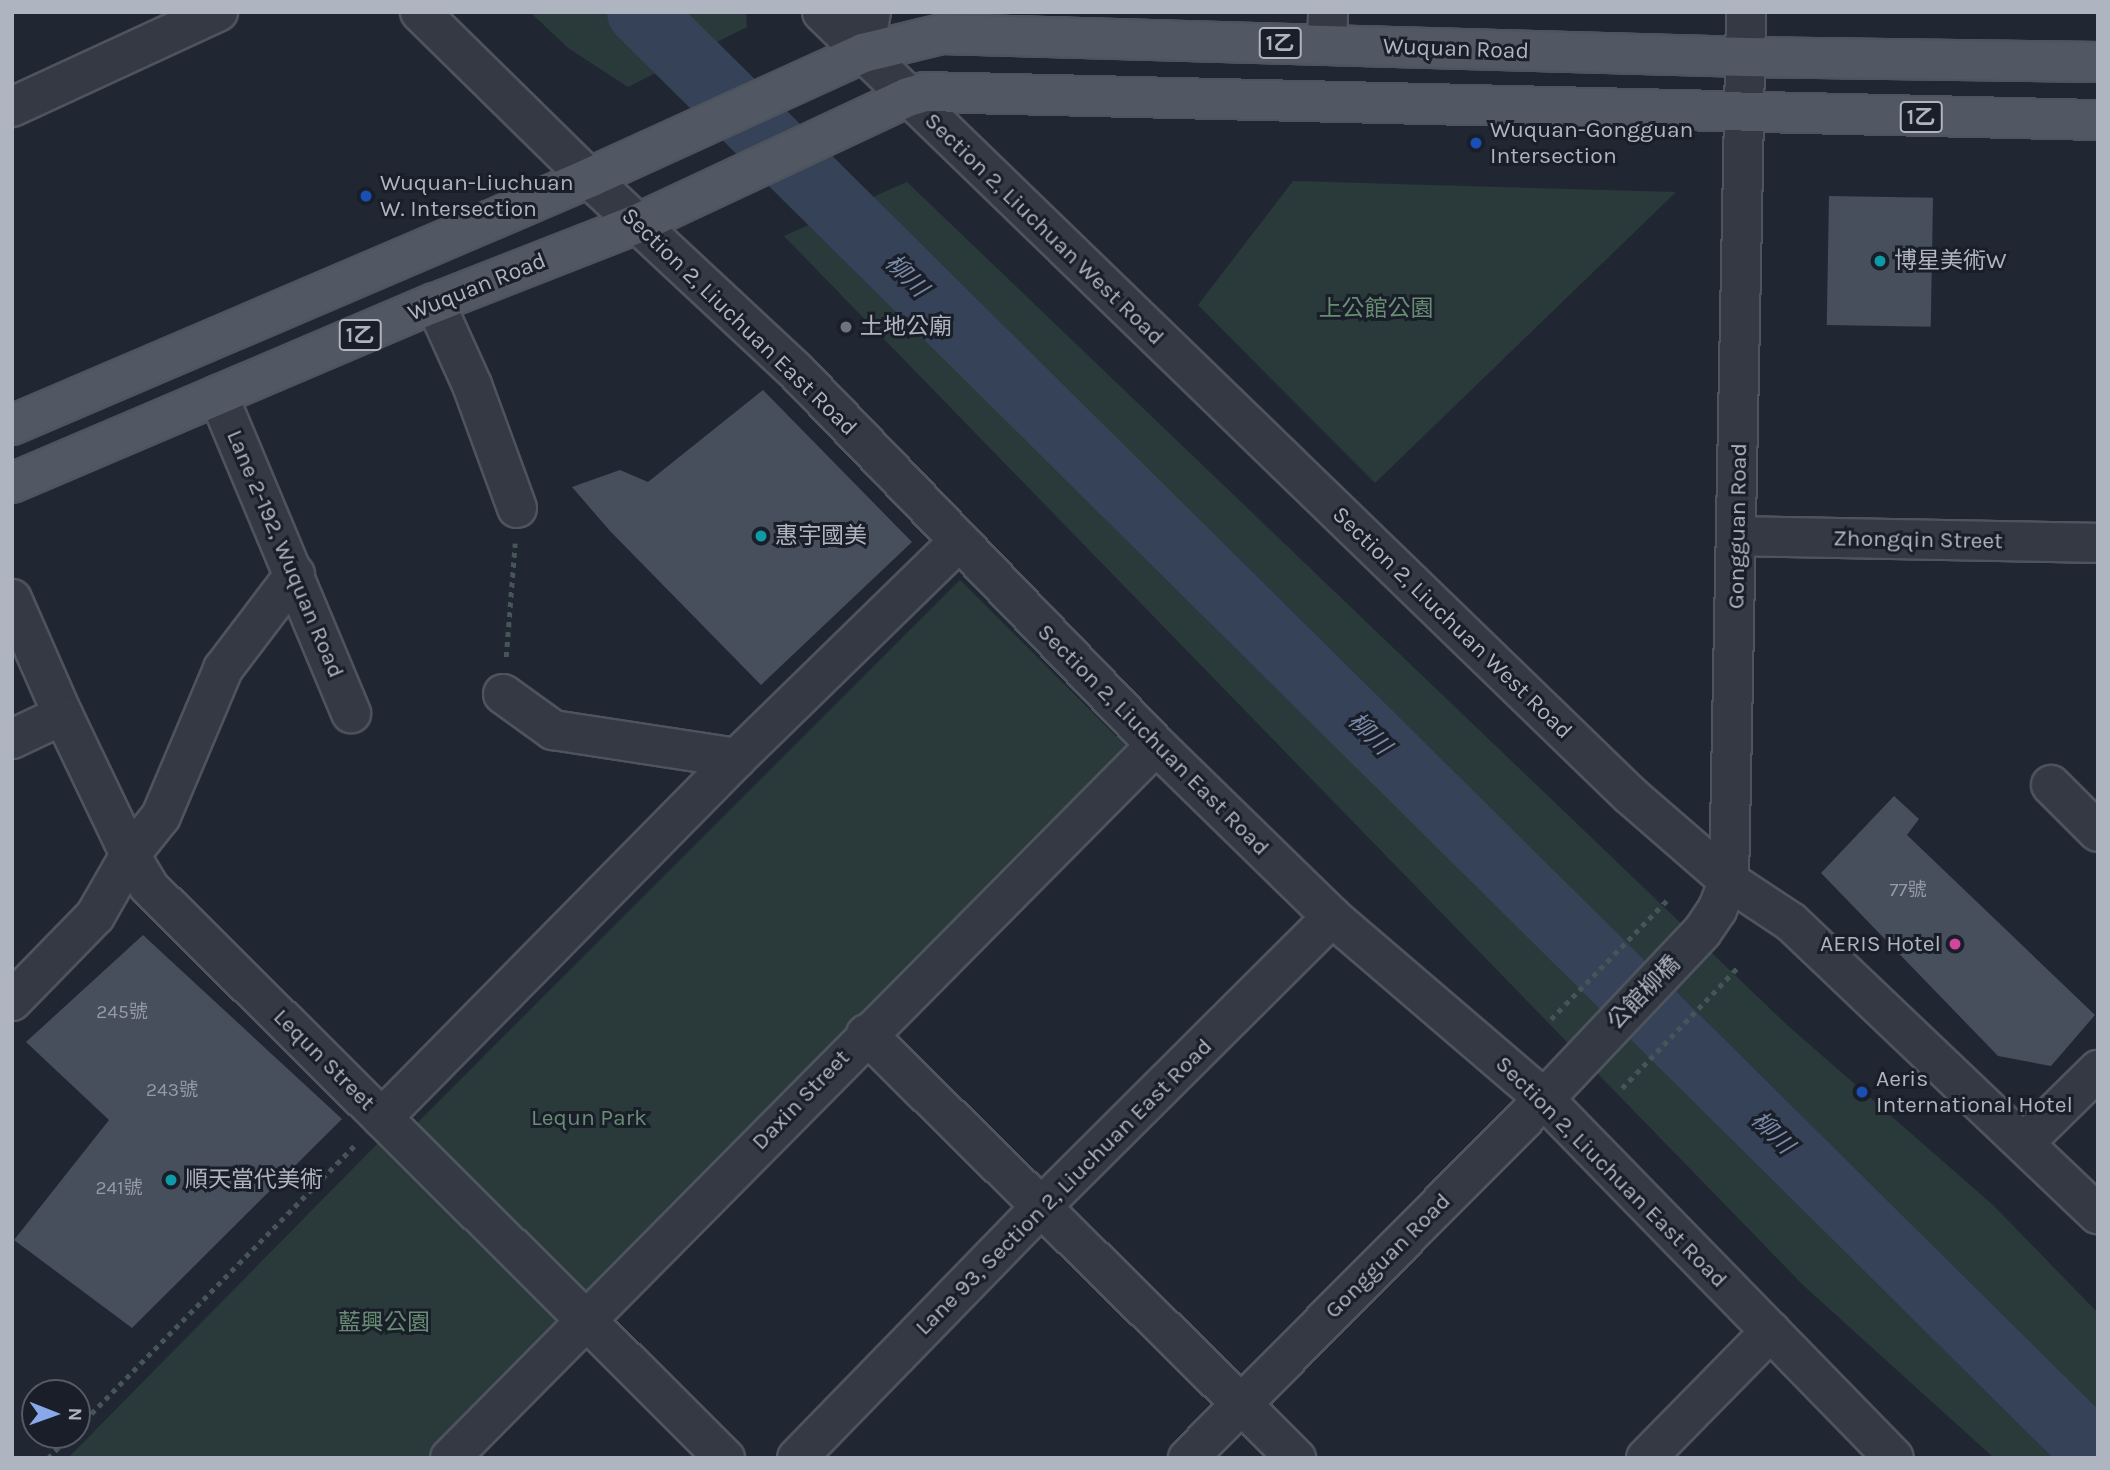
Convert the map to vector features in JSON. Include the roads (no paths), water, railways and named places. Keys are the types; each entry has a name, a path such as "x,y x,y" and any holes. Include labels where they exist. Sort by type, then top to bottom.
{"main road":[{"name":"Wuquan Road","path":"589,178 863,53 942,34 1327,28 1746,57 2098,62"},
{"name":"1乙","path":"908,97 925,92 953,91 1744,114 2098,120"},
{"name":"Wuquan Road","path":"12,483 435,303 637,224 908,97"},
{"name":"1乙","path":"12,425 589,178"}],"street":[{"path":"12,107 218,12"},
{"name":"Section 2, Liuchuan East Road","path":"420,12 637,224 795,370 1156,746 1332,917 1544,1099 1894,1458"},
{"name":"Section 2, Liuchuan West Road","path":"822,12 1630,795 1729,881 1791,922 2098,1214"},
{"path":"863,53 871,12"},
{"name":"Gongguan Road","path":"1702,932 1729,881 1738,536 1746,12"},
{"path":"435,303 472,385 517,508"},
{"name":"Lane 2-192, Wuquan Road","path":"218,395 351,713"},
{"name":"Zhongqin Street","path":"1738,536 2098,543"},
{"path":"382,1118 737,758 958,542"},
{"path":"12,1001 95,916 130,855 162,816 223,669 295,574"},
{"name":"Lequn Street","path":"12,599 63,715 130,855 149,887 725,1458"},
{"path":"503,694 553,730 737,758"},
{"path":"12,739 63,715"},
{"name":"Daxin Street","path":"450,1458 866,1034 1156,746"},
{"path":"2051,785 2098,832"},
{"name":"Lane 93, Section 2, Liuchuan East Road","path":"797,1458 1041,1207 1332,917"},
{"name":"公館柳橋","path":"1586,1053 1702,932"},
{"path":"866,1034 1296,1458"},
{"name":"Gongguan Road","path":"1188,1458 1544,1099 1586,1053"},
{"path":"2025,1142 2098,1070"},
{"path":"1646,1458 1771,1331"}],"waterway":[{"name":"柳川","path":"640,12 2098,1456"}],"place":[{"name":"Wuquan-Gongguan Intersection","path":"1476,143"},
{"name":"Wuquan-Liuchuan W. Intersection","path":"366,196"},
{"name":"博星美術W","path":"1880,261"},
{"name":"土地公廟","path":"846,327"},
{"name":"惠宇國美","path":"761,536"},
{"name":"AERIS Hotel","path":"1955,944"},
{"name":"Aeris International Hotel","path":"1862,1092"},
{"name":"順天當代美術","path":"171,1180"}],"park label":[{"name":"上公館公園","path":"1376,309"},
{"name":"Lequn Park","path":"589,1118"},
{"name":"藍興公園","path":"384,1323"}]}
